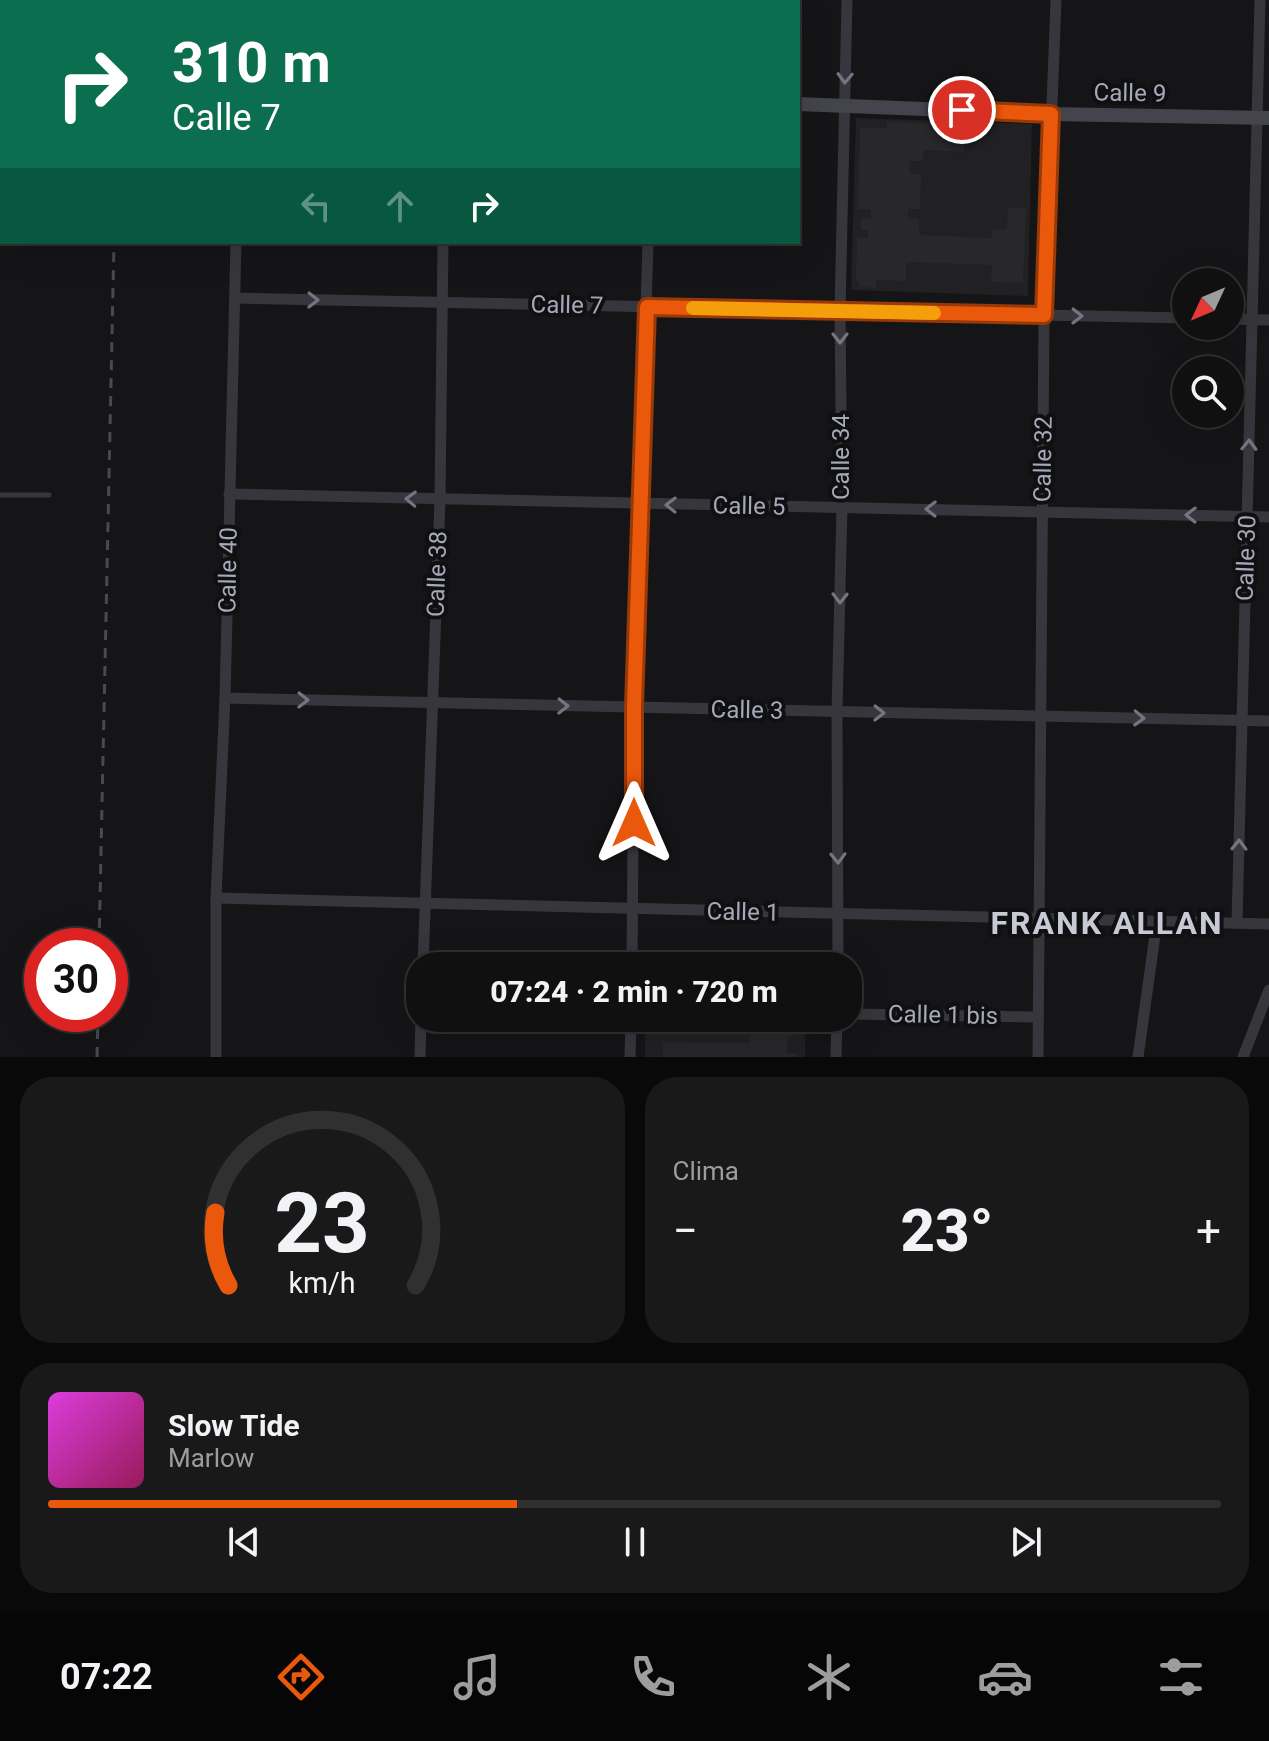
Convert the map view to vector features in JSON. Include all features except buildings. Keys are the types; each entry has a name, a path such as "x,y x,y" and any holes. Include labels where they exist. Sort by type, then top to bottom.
{"main road":[{"name":"Calle 9","path":"800,104 1263,118"}],"street":[{"name":"Calle 34","path":"838,952 837,712 842,507 840,311 847,0"},
{"name":"Calle 32","path":"1038,1057 1044,315 1056,0"},
{"name":"Calle 30","path":"1237,923 1253,320 1263,118 1260,0"},
{"name":"Calle 40","path":"216,1057 216,898 225,698 236,244"},
{"name":"Calle 38","path":"423,952 440,500 443,244"},
{"path":"632,952 634,707 648,244"},
{"name":"Calle 7","path":"235,298 1172,318"},
{"path":"1244,320 1269,320"},
{"name":"Calle 5","path":"229,494 1269,517"},
{"name":"Calle 3","path":"225,698 1269,721"},
{"name":"Calle 1","path":"216,898 1269,924"},
{"path":"1138,1057 1157,921"},
{"path":"1243,1057 1269,990"},
{"name":"Calle 1 bis","path":"862,1014 1038,1017"},
{"path":"420,1057 421,1032"},
{"path":"630,1057 631,1032"},
{"path":"836,1057 837,1032"}],"lane":[{"path":"0,495 49,495"}],"shaded area":[{"path":"856,118 1032,124 1028,296 851,290"},
{"path":"645,1032 805,1032 805,1057 645,1057"}],"railway":[{"path":"99,928 114,244"},
{"path":"97,1057 98,1032"}],"slow traffic":[{"path":"693,308 934,313"}],"district":[{"name":"FRANK ALLAN","path":"1107,923"}],"route":[{"path":"634,823 634,707 647,307 1044,315 1051,114 962,110"}]}
